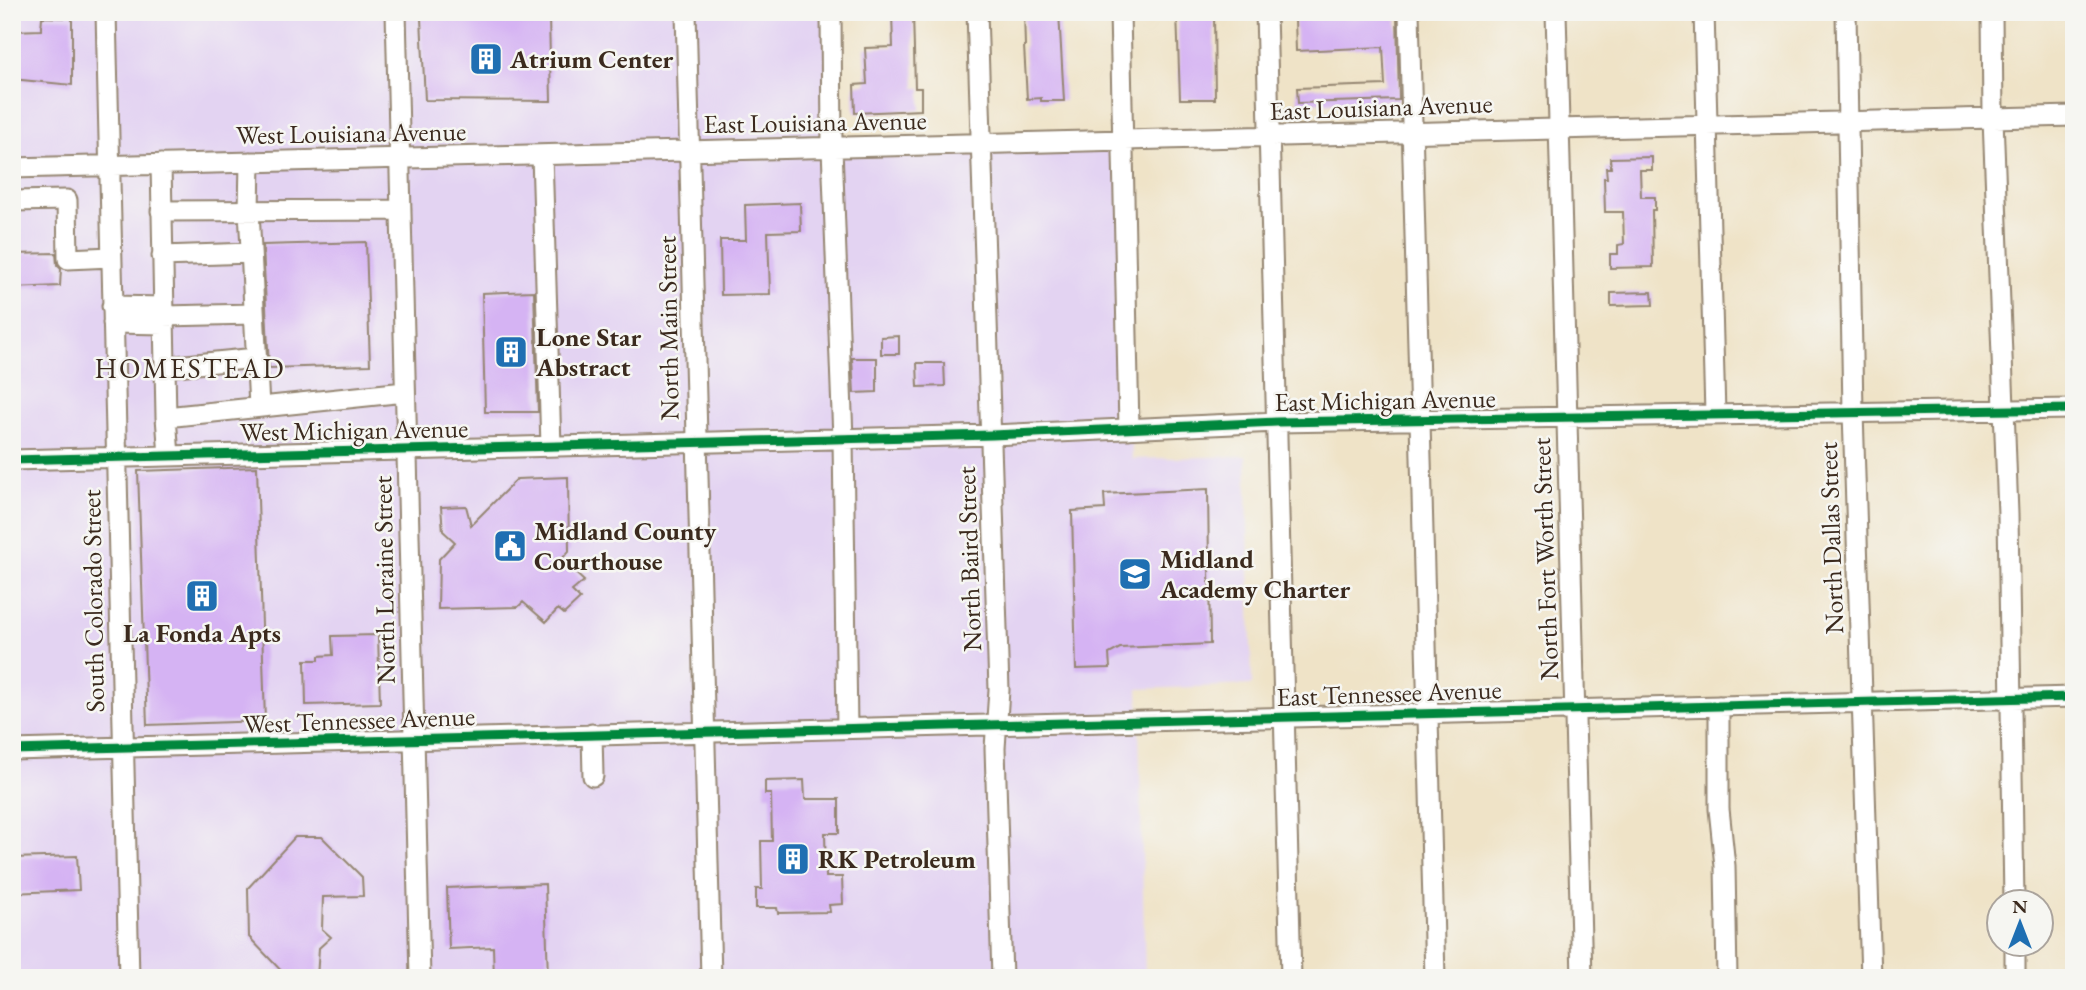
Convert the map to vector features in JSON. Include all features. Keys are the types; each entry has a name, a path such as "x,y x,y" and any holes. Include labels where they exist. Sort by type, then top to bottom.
{"street":[{"name":"South Colorado Street","path":"106,12 129,978"},
{"name":"North Loraine Street","path":"396,12 420,978"},
{"name":"North Main Street","path":"687,12 711,978"},
{"path":"831,12 832,148 843,439 847,728"},
{"name":"North Baird Street","path":"977,12 999,690 995,748 1002,978"},
{"path":"1120,12 1129,429"},
{"path":"1266,12 1291,978"},
{"path":"1409,12 1430,713 1435,978"},
{"name":"North Fort Worth Street","path":"1556,12 1582,978"},
{"path":"1704,12 1715,414"},
{"name":"North Dallas Street","path":"1846,12 1853,412 1871,978"},
{"path":"1992,12 1993,118 2005,411 2014,888"},
{"name":"East Louisiana Avenue","path":"690,151 2074,116"},
{"name":"West Louisiana Avenue","path":"17,167 690,151"},
{"path":"542,155 551,446"},
{"path":"250,162 249,210 259,407"},
{"path":"161,164 169,456"},
{"path":"17,167 17,201 67,200 68,259 111,257"},
{"path":"161,211 401,210"},
{"path":"162,256 251,253"},
{"path":"112,315 254,314"},
{"path":"166,367 257,358"},
{"path":"166,417 405,392"},
{"name":"East Michigan Avenue","path":"698,442 992,435 1277,422 2074,409"},
{"name":"West Michigan Avenue","path":"12,460 698,442"},
{"name":"East Tennessee Avenue","path":"706,731 2074,697"},
{"path":"1719,706 1719,808 1725,866 1727,978"},
{"name":"West Tennessee Avenue","path":"12,750 706,731"},
{"path":"592,734 593,776"},
{"path":"2015,958 2015,978"}],"shaded area":[{"path":"12,12 830,12 834,146 1124,140 1132,459 1246,456 1252,685 1138,689 1145,978 12,978"}],"building":[{"path":"892,12 913,12 915,88 921,88 921,110 855,113 854,85 867,84 865,48 893,47"},
{"path":"1024,12 1059,12 1064,101 1027,99"},
{"path":"1177,12 1214,12 1215,99 1180,99"},
{"path":"1397,16 1399,100 1298,103 1297,88 1385,85 1383,47 1296,51 1295,19"},
{"path":"42,17 72,18 72,85 12,79 12,31 41,30"},
{"name":"Atrium Center","path":"549,17 551,101 425,100 421,18"},
{"path":"1652,157 1652,170 1640,170 1641,197 1655,197 1655,210 1652,210 1653,267 1610,268 1610,254 1618,254 1618,245 1624,244 1623,212 1605,212 1606,168 1611,168 1610,158"},
{"path":"800,203 801,231 768,232 770,294 721,295 720,240 746,240 745,205"},
{"path":"366,242 370,365 269,368 263,245"},
{"path":"56,253 57,265 61,269 60,286 12,288 12,254"},
{"name":"Lone Star Abstract","path":"534,291 538,412 485,412 482,293"},
{"path":"1652,292 1653,305 1611,306 1611,293"},
{"path":"899,336 899,354 881,354 881,337"},
{"path":"852,358 877,358 877,392 854,393"},
{"path":"917,363 944,363 945,386 918,387"},
{"name":"La Fonda Apts","path":"257,467 265,721 147,725 138,471"},
{"name":"Midland County Courthouse","path":"568,477 569,551 561,560 584,581 572,591 580,599 564,614 558,609 546,622 523,602 518,607 438,609 439,559 455,542 443,531 441,507 466,506 471,525 517,479"},
{"path":"1208,489 1210,644 1120,648 1109,654 1110,668 1076,669 1072,511 1105,509 1104,494"},
{"path":"378,635 380,703 306,705 305,660 319,660 319,656 333,655 332,636"},
{"name":"RK Petroleum","path":"804,780 805,799 839,799 839,833 825,833 826,877 842,877 843,904 829,905 830,912 778,913 777,908 756,908 756,889 762,889 761,841 772,841 771,794 765,794 765,781"},
{"path":"295,837 322,837 362,877 363,896 323,897 322,929 331,937 319,948 317,978 288,978 249,937 248,888"},
{"path":"77,856 79,890 12,893 12,858"},
{"path":"545,884 548,978 494,978 493,947 449,949 447,888"}],"cycle path":[{"path":"12,460 992,435 1277,422 2074,409"},
{"path":"12,750 2074,697"}],"place":[{"name":"Atrium Center","path":"486,59"},
{"name":"Lone Star Abstract","path":"511,352"},
{"name":"Midland County Courthouse","path":"510,546"},
{"name":"Midland Academy Charter","path":"1135,574"},
{"name":"La Fonda Apts","path":"202,596"},
{"name":"RK Petroleum","path":"793,859"}],"district":[{"name":"HOMESTEAD","path":"190,368"}]}
